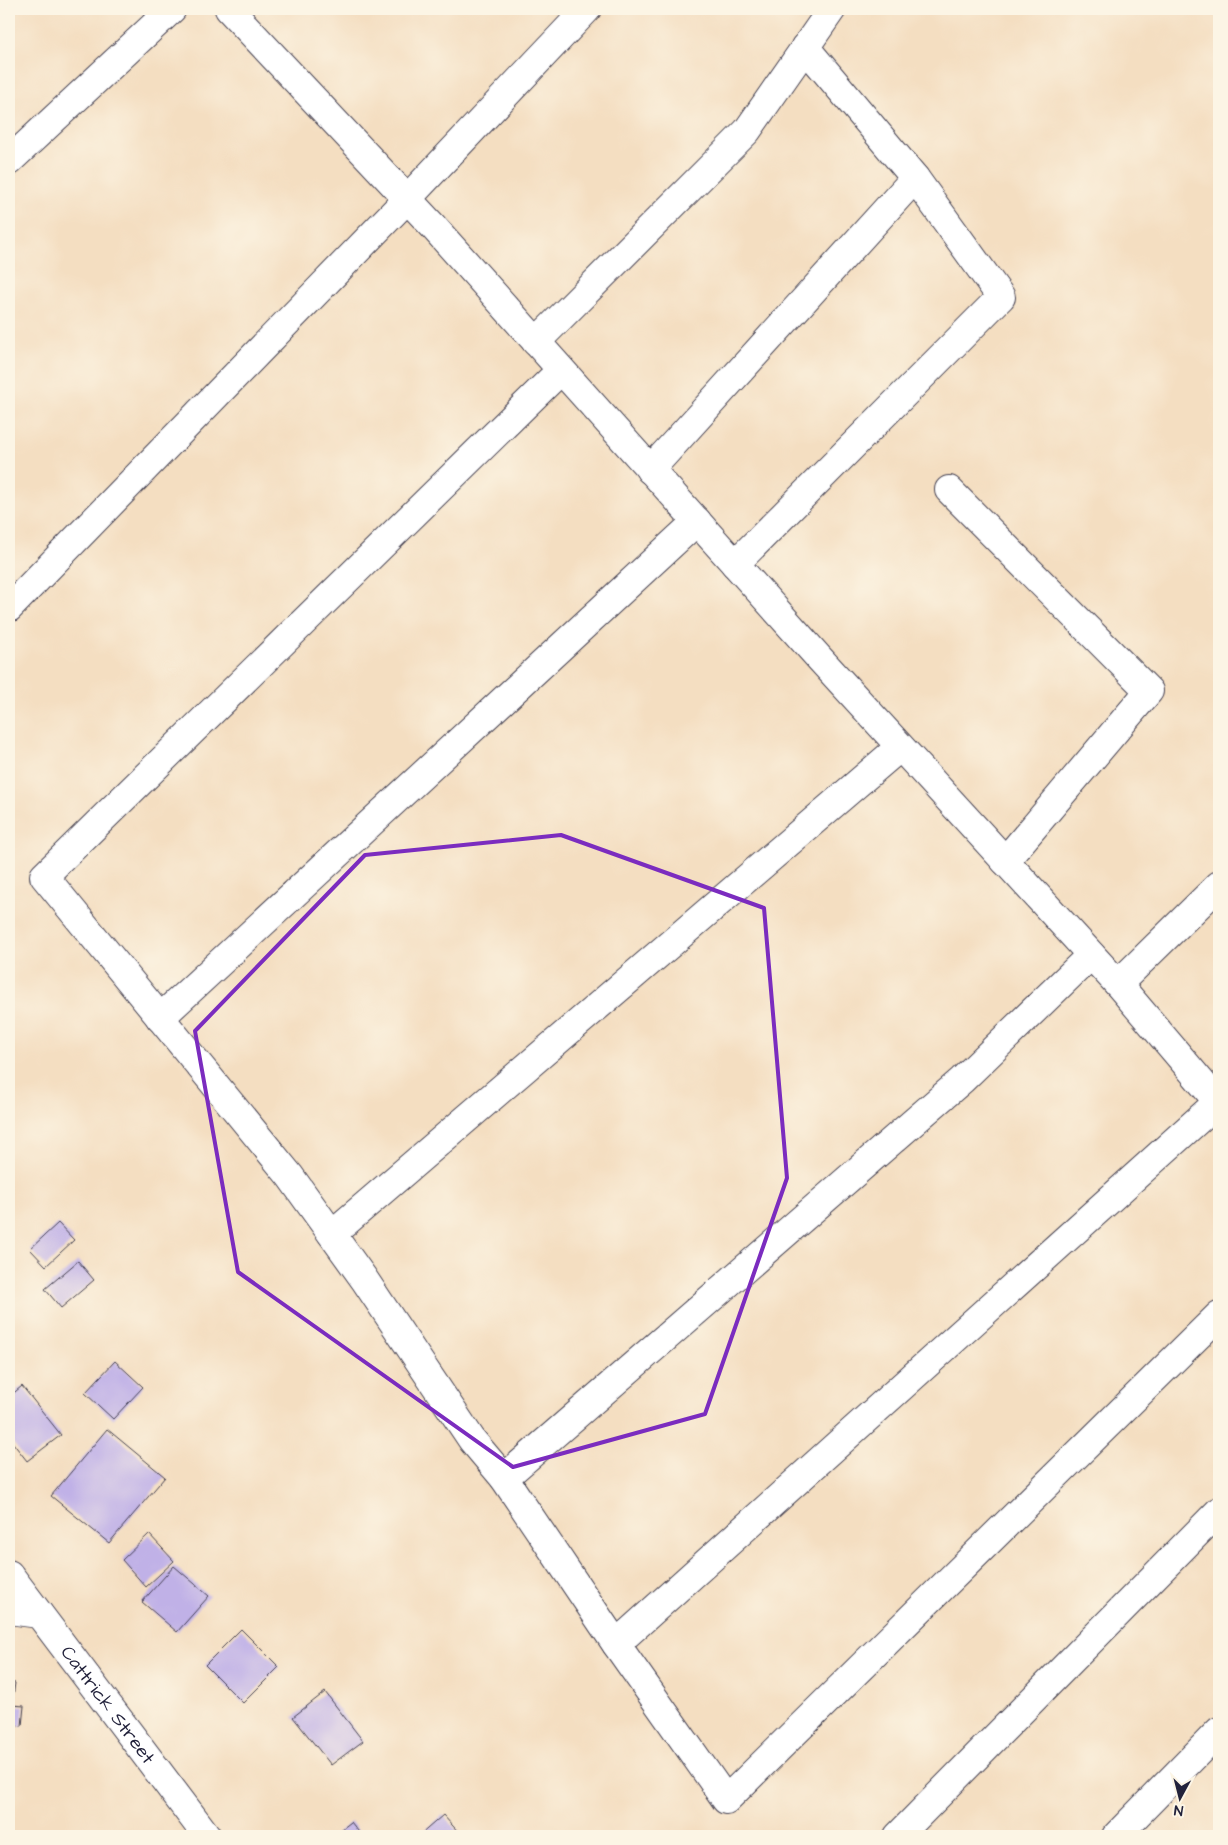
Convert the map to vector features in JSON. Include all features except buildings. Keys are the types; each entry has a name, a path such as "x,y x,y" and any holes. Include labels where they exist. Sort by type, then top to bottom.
{"street":[{"path":"9,160 172,9"},
{"path":"229,9 408,199 735,564 1118,984 1219,1102 616,1644"},
{"path":"9,608 408,199 588,9"},
{"path":"536,342 747,131 832,9"},
{"path":"735,564 1001,297 915,178 805,47"},
{"path":"650,470 915,178"},
{"path":"561,370 44,876 290,1176 332,1234 472,1440 504,1478 616,1644 726,1800 1219,1315"},
{"path":"948,490 1149,691 1004,861"},
{"path":"160,1018 697,521"},
{"path":"332,1234 900,746"},
{"path":"1118,984 1219,885"},
{"path":"504,1478 962,1080 1091,955"},
{"path":"898,1836 1219,1510"},
{"name":"Cattrick Street","path":"9,1574 206,1836"},
{"path":"9,1610 39,1614"},
{"path":"1116,1836 1219,1731"}],"highlighted area":[{"path":"561,835 764,908 787,1178 705,1414 513,1467 238,1272 195,1031 365,855"}]}
